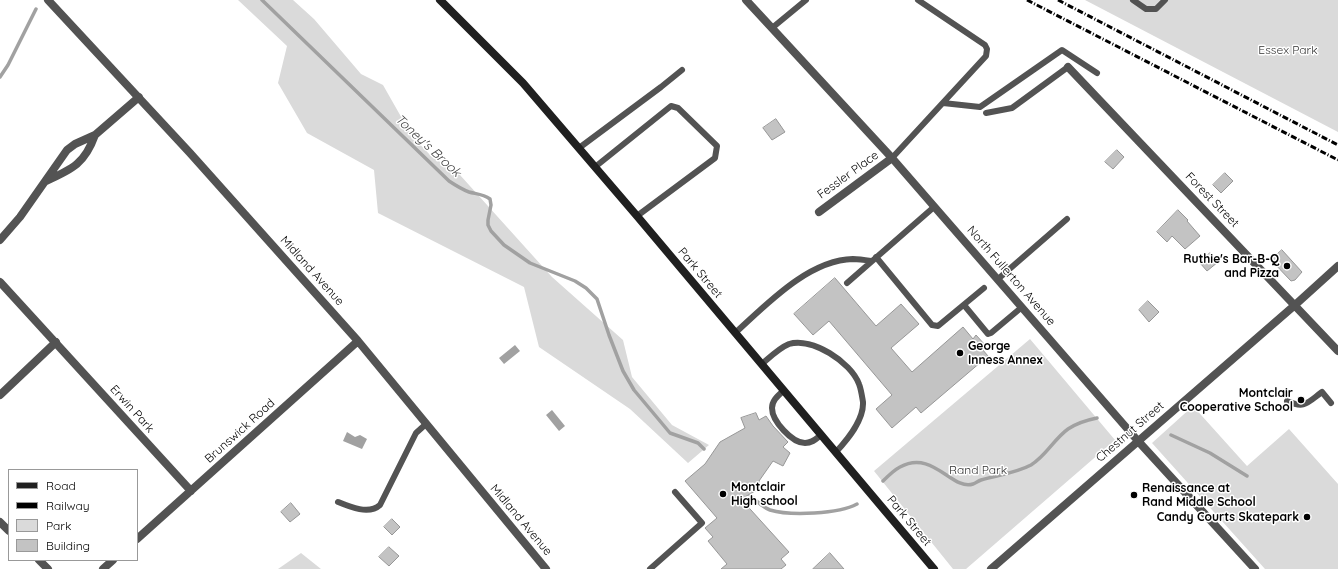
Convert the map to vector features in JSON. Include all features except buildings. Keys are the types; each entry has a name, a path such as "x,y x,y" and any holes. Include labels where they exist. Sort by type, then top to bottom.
{"street":[{"name":"Midland Avenue","path":"48,0 190,153 358,341 546,569"},
{"name":"Park Street","path":"440,0 523,83 934,569"},
{"name":"North Fullerton Avenue","path":"746,0 892,158 1138,441 1255,569"},
{"name":"Forest Street","path":"1068,67 1295,304 1338,351"},
{"path":"0,240 12,228 67,150 75,144 95,135 139,97"},
{"path":"46,181 70,170 81,161 88,151 95,135"},
{"name":"Fessler Place","path":"819,212 892,158"},
{"name":"Chestnut Street","path":"991,569 1338,266"},
{"name":"Erwin Park","path":"0,282 191,491"},
{"name":"Brunswick Road","path":"138,538 358,341"},
{"path":"0,395 56,342"},
{"path":"0,522 8,530"},
{"path":"40,561 48,569"},
{"path":"103,569 112,561"}],"lane":[{"path":"772,28 806,0"},
{"path":"892,158 986,56 987,49 985,44 918,0"},
{"path":"1133,0 1146,9 1156,9 1165,0"},
{"path":"943,103 980,107 1062,50 1097,73"},
{"path":"986,113 1012,108 1068,67"},
{"path":"578,148 661,88 682,70"},
{"path":"595,167 671,106 678,108 717,146 715,158 637,216"},
{"path":"847,283 934,206"},
{"path":"998,280 1067,219"},
{"path":"735,333 779,293 800,278 823,266 853,259 874,259 932,325 938,326 984,288"},
{"path":"964,305 988,334 1022,307"},
{"path":"762,364 781,349 788,345 797,343 819,347 836,356 852,372 859,383 863,402 861,416 846,442 836,452"},
{"path":"784,390 776,397 772,409 779,425 792,438 799,442 806,443 813,441 821,435"},
{"path":"1287,401 1299,406 1305,405 1322,392 1331,403"},
{"path":"338,502 355,508 371,510 380,505 416,433 426,424"},
{"path":"650,569 702,523 675,492"}],"green space":[{"path":"238,0 293,0 314,19 361,74 383,85 412,136 431,156 460,175 552,277 623,340 632,377 672,425 709,445 688,463 630,409 539,347 524,287 378,213 374,170 307,133 278,83 287,46"},
{"name":"Essex Park","path":"1085,0 1338,0 1338,132"},
{"name":"Rand Park","path":"1030,339 1115,440 966,569 953,569 874,471"},
{"path":"1193,406 1247,466 1289,429 1338,484 1338,569 1265,569 1152,443"},
{"path":"301,553 321,569 278,569"}],"shaded area":[{"path":"515,345 520,351 504,364 499,358"},
{"path":"552,410 565,426 559,431 546,415"},
{"path":"347,432 355,437 360,435 367,439 362,449 343,441"}],"waterway":[{"name":"Toney's Brook","path":"262,0 449,181 466,191 482,195 490,199 491,205 488,225 491,231 504,245 530,263 575,281 586,288 597,299 623,371 634,390 670,433 698,443 704,449"},
{"name":"Toney's Brook","path":"0,77 8,65 36,9"},
{"name":"Toney's Brook","path":"883,481 893,471 900,467 912,463 922,463 932,466 957,482 965,485 973,484 981,480 1013,472 1031,465 1041,457 1068,429 1082,422 1097,418"},
{"name":"Toney's Brook","path":"1171,435 1210,453 1247,476"},
{"name":"Toney's Brook","path":"750,495 759,504 767,509 790,513 827,512 857,504"}],"railway":[{"path":"1027,0 1338,160"},
{"path":"1058,0 1338,145"}],"place":[{"name":"Ruthie's Bar-B-Q and Pizza","path":"1287,266"},
{"name":"George Inness Annex","path":"960,353"},
{"name":"Montclair Cooperative School","path":"1301,400"},
{"name":"Montclair High school","path":"723,494"},
{"name":"Renaissance at Rand Middle School","path":"1134,495"},
{"name":"Candy Courts Skatepark","path":"1307,517"}]}
